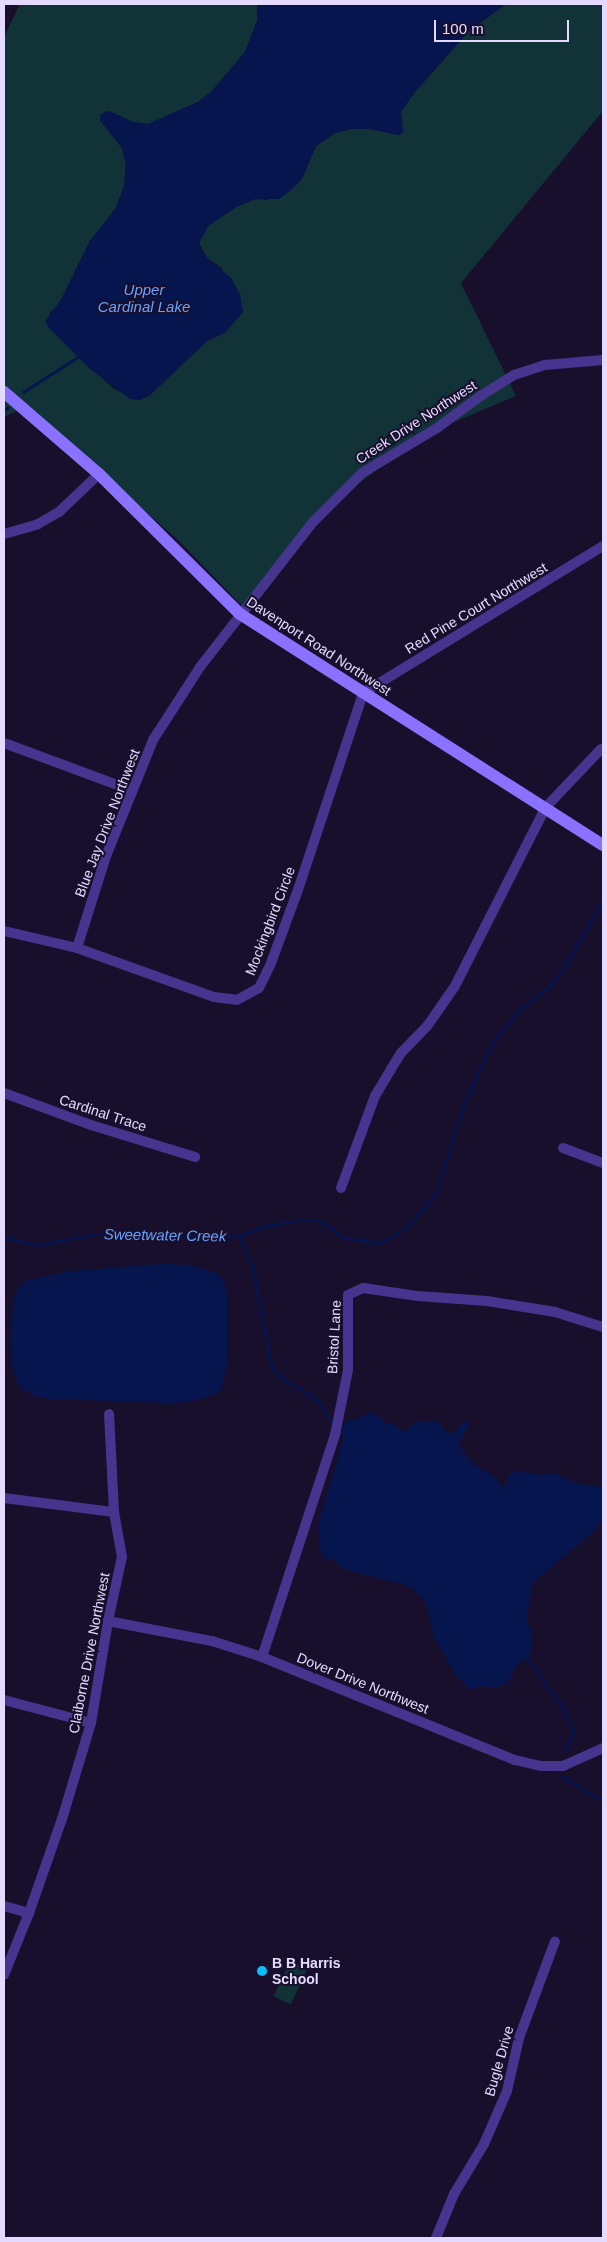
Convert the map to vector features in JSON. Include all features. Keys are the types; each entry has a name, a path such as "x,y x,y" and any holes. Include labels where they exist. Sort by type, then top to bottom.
{"street":[{"name":"Creek Drive Northwest","path":"240,614 313,522 362,473 437,428 482,395 514,376 545,364 603,360"},
{"name":"Davenport Road Northwest","path":"4,392 98,474 240,614 603,845"},
{"path":"4,534 38,524 59,512 98,474"},
{"name":"Red Pine Court Northwest","path":"363,693 603,546"},
{"name":"Blue Jay Drive Northwest","path":"77,948 106,856 131,790 153,740 167,715 240,614"},
{"name":"Mockingbird Circle","path":"4,931 77,948 214,997 236,1000 259,988 271,963 298,890 363,693"},
{"path":"4,743 131,790"},
{"path":"341,1188 375,1096 401,1054 428,1025 455,986 546,807 601,749"},
{"name":"Cardinal Trace","path":"4,1093 91,1125 195,1157"},
{"path":"563,1148 603,1162"},
{"name":"Bristol Lane","path":"262,1657 339,1419 348,1370 348,1295 361,1289 506,1304 555,1312 603,1327"},
{"name":"Claiborne Drive Northwest","path":"4,1974 29,1913 62,1819 92,1723 108,1621 122,1557 114,1512 109,1414"},
{"path":"4,1498 114,1512"},
{"name":"Dover Drive Northwest","path":"108,1621 212,1641 262,1657 515,1760 542,1766 563,1766 603,1748"},
{"path":"4,1700 92,1723"},
{"path":"4,1906 29,1913"},
{"name":"Bugle Drive","path":"436,2238 454,2194 484,2144 507,2091 519,2038 555,1941"}],"green space":[{"path":"20,4 257,4 257,21 245,52 212,91 198,102 148,124 133,122 109,111 100,120 122,148 126,164 124,186 116,208 90,241 61,300 56,308 50,312 48,327 114,389 140,400 149,396 207,341 226,332 222,268 207,258 199,243 208,226 236,207 255,199 268,200 302,178 316,146 335,133 350,129 370,129 399,135 403,132 401,112 414,93 469,31 506,4 603,4 603,111 461,283 516,396 423,435 337,500 242,606 179,541 27,406 4,417 4,37"},
{"path":"290,1961 307,1969 291,2004 274,1996"}],"water":[{"name":"Upper Cardinal Lake","path":"257,4 506,4 469,31 414,93 401,112 403,132 399,135 370,129 350,129 335,133 316,146 302,179 290,191 279,199 255,199 236,207 208,226 199,243 200,249 207,258 231,278 240,294 243,312 226,332 207,341 149,396 140,400 130,399 89,368 48,327 45,321 61,300 90,241 116,208 124,186 126,164 122,148 100,120 101,114 109,111 133,122 148,124 198,102 212,91 245,52 257,21"},
{"path":"163,1264 188,1265 207,1270 218,1274 224,1282 227,1294 227,1363 222,1388 214,1395 188,1402 166,1403 52,1399 38,1397 23,1390 17,1383 12,1365 11,1328 14,1299 18,1289 25,1281 70,1271"},
{"path":"370,1413 379,1416 386,1423 395,1425 403,1432 419,1421 437,1421 447,1433 453,1434 465,1420 469,1425 459,1442 461,1449 474,1465 492,1475 504,1487 508,1482 508,1475 518,1471 541,1475 552,1473 579,1484 603,1487 603,1519 591,1534 536,1580 532,1587 526,1621 532,1630 532,1652 515,1668 507,1684 497,1687 480,1686 473,1690 467,1687 454,1673 434,1637 426,1603 416,1592 408,1586 344,1569 333,1560 326,1559 320,1551 318,1525 343,1441 342,1427 348,1420 358,1420 364,1414"}],"waterway":[{"path":"23,392 78,357"},
{"path":"4,1237 36,1245 96,1234 239,1236 262,1227 292,1221 319,1221 345,1238 380,1243 407,1227 435,1195 463,1106 492,1043 519,1011 549,987 564,967 603,901"},
{"name":"Sweetwater Creek","path":"239,1236 253,1268 272,1368 283,1379 316,1399 334,1425"},
{"name":"Sweetwater Creek","path":"526,1656 561,1705 574,1732 565,1750"},
{"name":"Sweetwater Creek","path":"562,1776 603,1801"}],"place":[{"name":"B B Harris School","path":"262,1971"}]}
